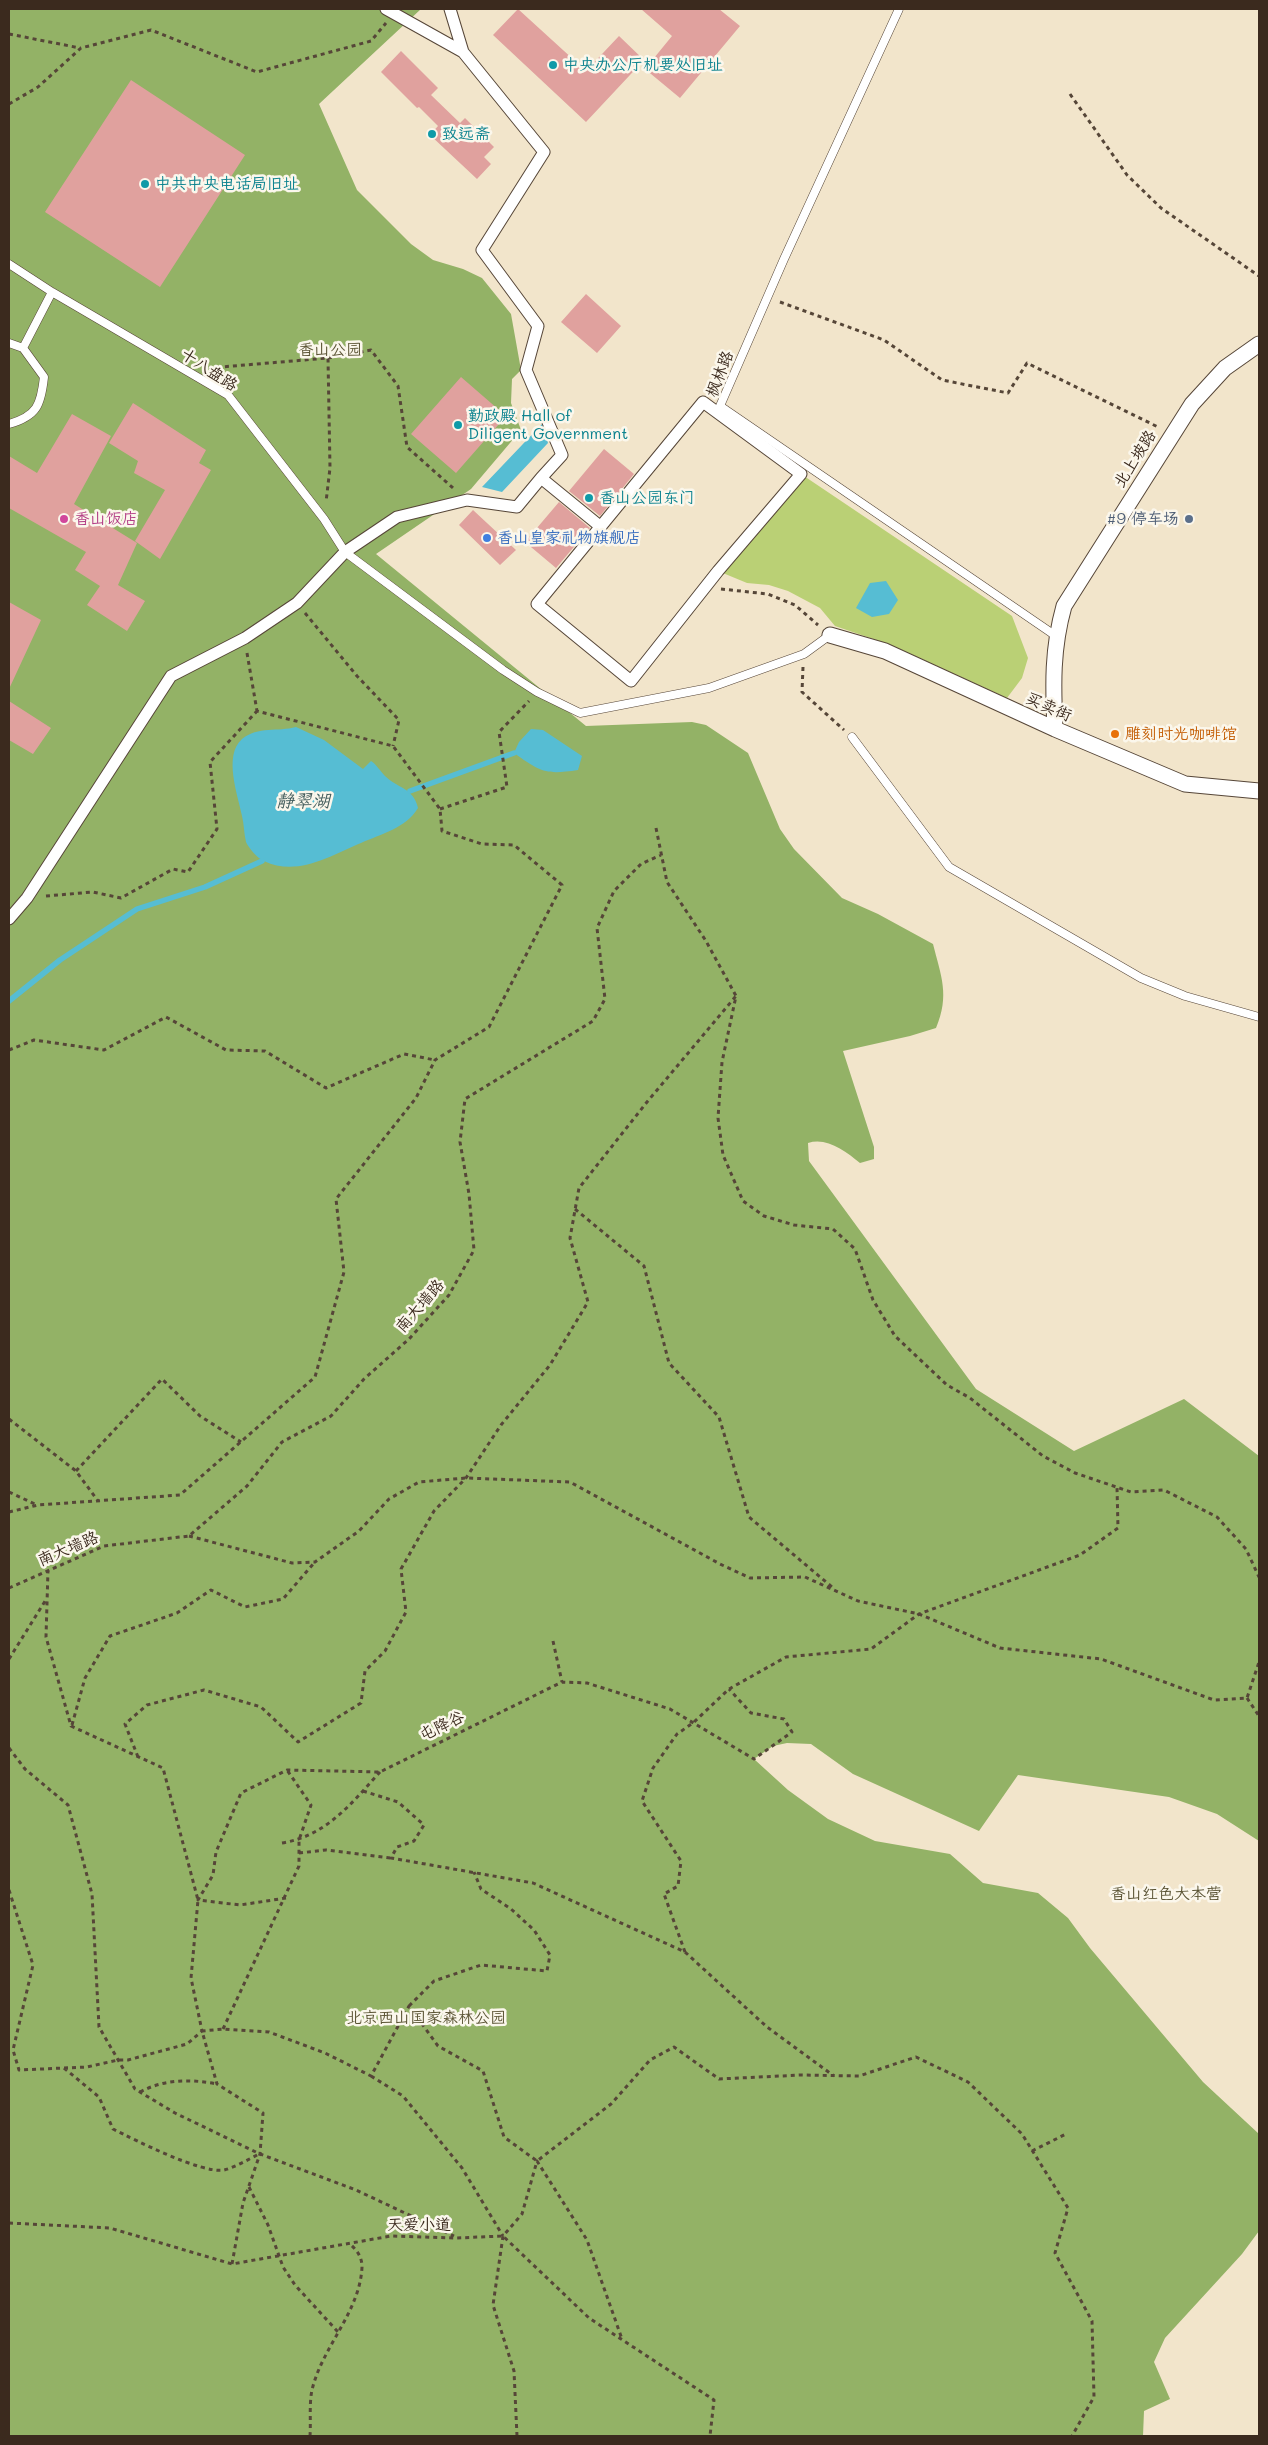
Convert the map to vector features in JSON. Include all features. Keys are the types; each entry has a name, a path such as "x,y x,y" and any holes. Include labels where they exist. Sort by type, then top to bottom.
{"street":[{"path":"450,9 463,52"},
{"path":"9,919 27,898 171,676 245,638 297,603 344,552 396,517 467,500 517,507 562,455 526,370 538,326 482,250 544,152 463,52 390,11"},
{"name":"北上坡路","path":"1055,729 1052,672 1056,636 1064,606 1192,404 1225,368 1259,344"},
{"path":"703,402 802,474 707,586 631,682 537,604 703,402"},
{"path":"541,478 600,526"},
{"name":"买卖街","path":"830,635 885,651 1055,729 1185,784 1259,791"}],"lane":[{"name":"枫林路","path":"899,9 784,259 720,406 1056,636"},
{"name":"十八盘路","path":"9,264 52,292 228,395 324,519 344,552"},
{"path":"23,348 52,292"},
{"path":"9,343 23,348 44,377 42,400 26,419 9,424"},
{"path":"344,552 503,670 537,692 580,713 709,688 804,654 830,635"},
{"path":"852,737 949,867 1140,978 1185,996 1259,1017"}],"path":[{"path":"9,34 81,48 151,30 257,72 372,41 390,11"},
{"path":"9,104 38,87 81,48"},
{"path":"1070,94 1127,175 1161,208 1259,276"},
{"path":"780,302 884,340 942,380 1008,393 1027,363 1172,433"},
{"path":"186,370 328,358 371,350 398,386 407,446 467,500"},
{"path":"324,519 330,468 328,358"},
{"path":"707,586 732,592 768,594 795,605 830,635"},
{"path":"297,603 356,676 399,720 393,746"},
{"path":"245,638 257,711"},
{"path":"804,654 802,692 852,737"},
{"path":"440,810 507,787 499,732 537,692"},
{"path":"9,1512 38,1505 180,1495 315,1377 344,1272 336,1199 416,1098 435,1060 489,1027 562,885 514,845 482,844 442,831 440,810 393,746 257,711"},
{"path":"27,898 93,892 121,898 173,869 188,872 217,829 210,762 257,711"},
{"path":"656,828 667,882 706,941 736,996 722,1062 718,1118 723,1155 744,1201 764,1216 786,1223 833,1229 855,1249 873,1300 895,1336 947,1385 970,1398 1043,1456 1074,1473 1131,1492 1164,1490 1217,1517 1246,1548 1259,1576"},
{"name":"南大墙路","path":"9,1588 104,1546 189,1536 246,1486 282,1442 331,1416 364,1379 409,1339 450,1295 474,1250 469,1194 460,1142 465,1099 593,1021 606,999 597,928 614,891 641,864 662,855"},
{"path":"138,1757 125,1724 147,1705 204,1690 261,1707 298,1742 361,1703 365,1671 385,1651 406,1612 401,1569 434,1511 466,1478 501,1425 550,1365 588,1302 570,1238 579,1188 647,1102 736,996"},
{"path":"9,1050 34,1040 104,1050 166,1017 226,1050 265,1051 326,1088 404,1054 435,1060"},
{"path":"576,1209 644,1266 669,1363 719,1417 749,1516 836,1591"},
{"path":"76,1471 162,1379 200,1416 241,1442"},
{"path":"9,1419 76,1471 98,1502"},
{"path":"72,1726 85,1678 110,1636 177,1613 211,1590 245,1607 283,1599 315,1562 359,1531 389,1499 418,1482 466,1478 570,1482 720,1564 750,1578 805,1577 858,1601 919,1614 1000,1648 1101,1659 1214,1700 1247,1698"},
{"path":"685,1952 664,1894 678,1886 681,1861 642,1801 653,1768 677,1734 693,1723 729,1689 786,1657 871,1649 919,1614 1080,1556 1118,1528 1117,1487"},
{"path":"9,1492 38,1505"},
{"path":"189,1536 292,1563 315,1562"},
{"path":"48,1570 46,1637 72,1726 163,1768 198,1900 191,1978 202,2031 217,2084"},
{"path":"9,1659 47,1598"},
{"path":"553,1640 562,1682"},
{"path":"1247,1698 1259,1662"},
{"name":"屯降谷","path":"198,1900 214,1875 216,1852 241,1793 287,1770 380,1772 562,1682 587,1683 670,1709 754,1759 792,1732 784,1719 751,1713 729,1689"},
{"path":"1247,1698 1259,1716"},
{"path":"9,1748 25,1769 68,1805 92,1894 99,2027 135,2089 175,2113 260,2154 356,2190 457,2238"},
{"path":"223,2029 286,1898 299,1866 299,1840 311,1805 287,1770"},
{"path":"282,1843 299,1840 321,1830 363,1791 380,1772"},
{"path":"363,1791 398,1802 424,1825 414,1841 397,1847 390,1858"},
{"path":"299,1852 326,1850 390,1858 533,1883 685,1952 767,2027 834,2076"},
{"path":"371,2076 409,2006 434,1981 481,1964 547,1971 550,1955 534,1930 481,1889 474,1872"},
{"path":"9,1890 33,1965 12,2050 20,2070 87,2067 118,2060 128,2060 187,2044 202,2031 223,2029 269,2032 325,2053 371,2076 403,2096 462,2168 503,2236 589,2318 714,2400 710,2436"},
{"path":"198,1900 240,1904 286,1898"},
{"path":"409,2006 438,2046 483,2071 504,2137 537,2161 587,2240 623,2340"},
{"path":"517,2436 514,2371 493,2305 503,2236 522,2214 537,2161 612,2104 650,2060 674,2048 719,2079 859,2076 916,2057 968,2082 1022,2134 1068,2208 1054,2253 1092,2321 1094,2397 1072,2436"},
{"path":"63,2068 100,2097 113,2129 158,2152 209,2168 224,2170 260,2154"},
{"path":"140,2092 152,2086 192,2079 217,2084 263,2113 260,2154 243,2203 232,2264"},
{"path":"1032,2151 1066,2134"},
{"path":"248,2186 268,2225 278,2256 295,2285 338,2332"},
{"name":"天爱小道","path":"9,2223 110,2228 232,2264 391,2236 457,2238 503,2236"},
{"path":"310,2436 312,2391 327,2349 338,2332 356,2294 362,2266 359,2252 350,2243"}],"green space":[{"name":"北京西山国家森林公园","path":"9,9 421,9 319,104 357,190 411,244 433,260 463,269 482,278 511,314 521,370 512,379 511,403 521,430 471,489 376,554 586,726 692,722 706,725 748,753 780,829 794,849 842,898 878,914 933,944 943,986 943,1005 936,1028 910,1036 843,1051 874,1147 874,1159 860,1163 836,1146 815,1142 808,1143 809,1161 976,1389 1074,1451 1184,1399 1259,1456 1259,1841 1217,1814 1169,1797 1018,1775 979,1831 853,1774 811,1744 787,1743 773,1746 754,1759 788,1790 828,1819 875,1841 950,1854 983,1883 1038,1893 1068,1918 1090,1948 1203,2082 1259,2134 1259,2231 1242,2254 1165,2338 1154,2362 1170,2399 1144,2411 1143,2436 9,2436"},
{"path":"801,474 1012,616 1028,658 1022,678 1007,698 891,645 835,626 820,608 788,591 769,585 747,583 718,571"}],"water":[{"path":"542,424 548,443 502,492 482,487"},
{"path":"886,581 898,600 889,614 872,617 856,608 870,583"},
{"name":"静翠湖","path":"296,727 324,740 363,769 371,761 385,776 413,796 418,808 407,821 393,830 313,863 289,867 262,860 246,842 243,819 233,776 233,755 236,746 248,735 261,731"},
{"path":"531,729 543,730 582,756 578,770 550,772 537,768 514,753 519,742"}],"building":[{"name":"中央办公厅机要处旧址","path":"518,9 586,71 619,36 644,60 586,122 493,35"},
{"path":"641,9 719,9 740,26 680,98 645,69 672,36"},
{"path":"401,51 438,88 431,95 460,123 465,118 494,147 484,157 491,164 477,179 430,135 438,126 381,72"},
{"name":"中共中央电话局旧址","path":"131,80 245,155 160,287 45,212"},
{"path":"586,294 621,326 597,353 561,322"},
{"name":"勤政殿 Hall of Diligent Government","path":"461,377 506,416 456,473 411,434"},
{"path":"133,403 206,450 199,463 211,470 160,559 135,541 165,490 134,473 138,461 109,443"},
{"path":"72,414 111,436 74,504 137,543 118,585 145,601 127,631 87,605 100,586 75,570 86,552 9,508 9,456 37,473"},
{"path":"604,449 634,474 600,516 569,491"},
{"path":"559,502 590,528 556,568 525,542"},
{"name":"香山皇家礼物旗舰店","path":"473,510 516,550 500,565 459,525"},
{"path":"9,602 41,620 9,689"},
{"path":"9,701 51,728 33,754 9,740"}],"waterway":[{"path":"410,791 514,753"},
{"path":"9,1001 60,960 137,909 205,887 262,861"}],"place":[{"name":"中央办公厅机要处旧址","path":"553,65"},
{"name":"致远斋","path":"432,134"},
{"name":"中共中央电话局旧址","path":"145,184"},
{"name":"勤政殿 Hall of Diligent Government","path":"458,425"},
{"name":"香山公园东门","path":"589,498"},
{"name":"香山饭店","path":"64,519"},
{"name":"#9 停车场","path":"1189,519"},
{"name":"香山皇家礼物旗舰店","path":"487,538"},
{"name":"雕刻时光咖啡馆","path":"1115,734"}],"park label":[{"name":"香山公园","path":"330,350"},
{"name":"香山红色大本营","path":"1166,1894"}]}
